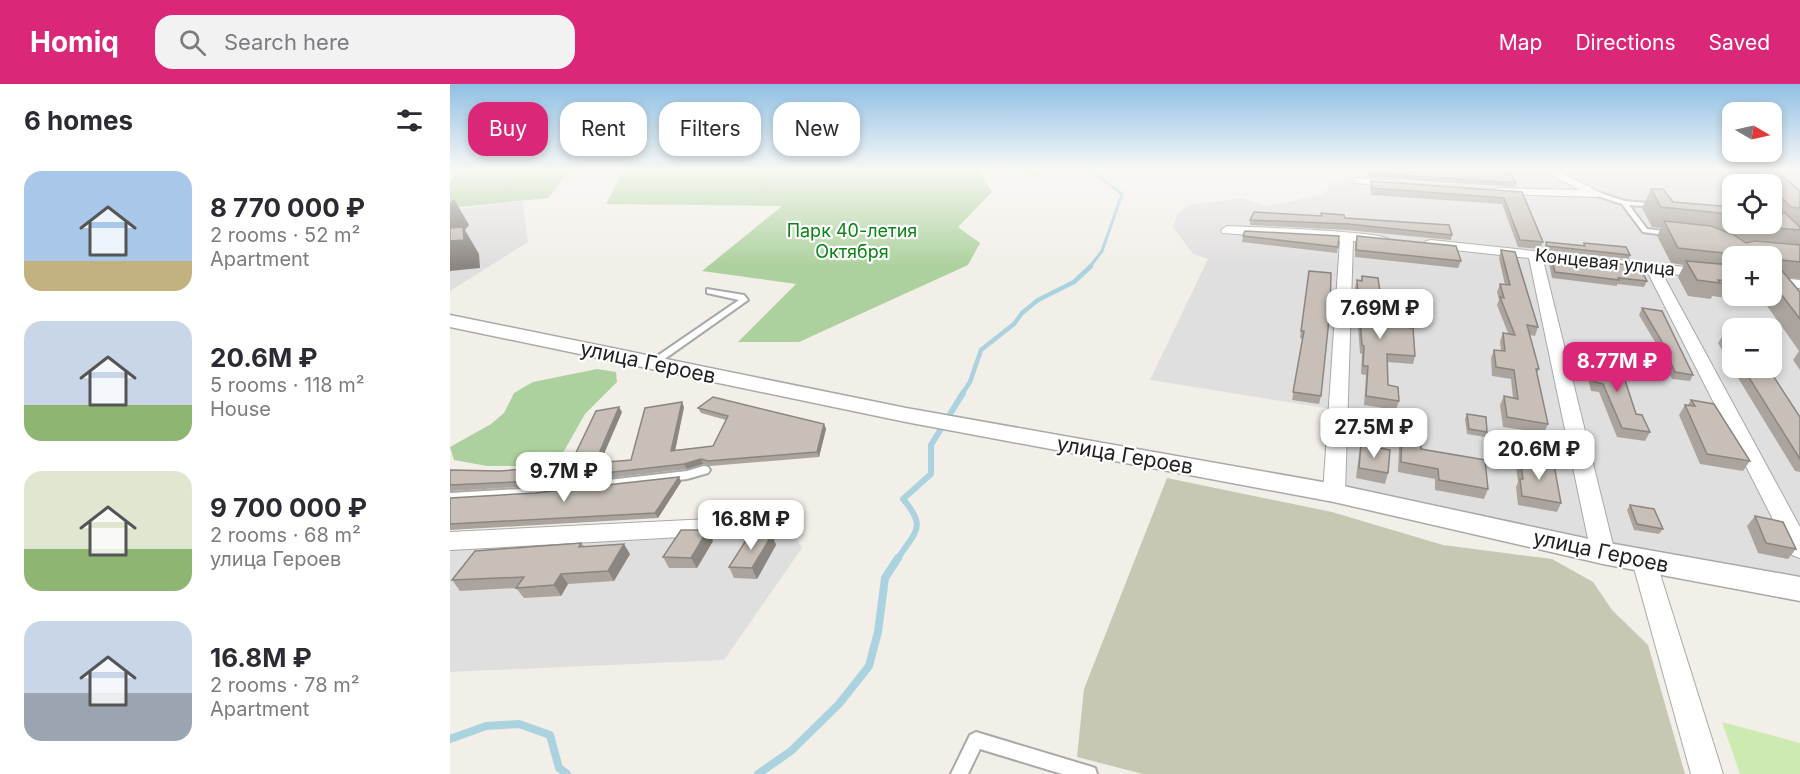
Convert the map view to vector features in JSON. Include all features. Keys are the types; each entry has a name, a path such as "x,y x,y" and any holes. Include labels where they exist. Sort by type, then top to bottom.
{"street":[{"path":"1227,230 1347,236 1394,241"},
{"path":"1334,493 1347,236"},
{"name":"Концевая улица","path":"1417,243 1722,275"},
{"path":"1535,255 1602,553"},
{"path":"1651,266 1800,549"},
{"path":"1782,282 1800,284"},
{"name":"улица Героев","path":"450,321 906,415 1334,493 1602,553 1800,590"},
{"path":"450,541 788,523"},
{"path":"1644,561 1707,774"}],"lane":[{"path":"1624,203 1665,205"},
{"path":"1624,203 1645,231 1679,234"},
{"path":"653,363 744,300 741,297 710,291"},
{"path":"450,497 538,492 687,475 704,470"},
{"path":"959,774 976,740 1089,774"}],"shaded area":[{"path":"523,202 528,242 450,291 450,210"},
{"path":"1210,202 1255,202 1267,206 1285,202 1722,202 1722,234 1782,234 1782,202 1800,202 1800,589 1334,493 1337,410 1150,380 1208,259 1193,254 1173,227 1177,214 1189,205"},
{"path":"1167,478 1332,512 1443,545 1552,559 1593,582 1612,610 1648,645 1685,774 1143,774 1077,757 1084,689"},
{"path":"788,523 802,548 724,660 450,672 450,541"}],"green space":[{"path":"450,202 507,202 450,208"},
{"name":"Парк 40-летия Октября","path":"982,202 958,227 980,243 968,265 799,342 738,342 796,284 702,271 782,206 606,204"},
{"path":"597,369 616,372 617,382 585,414 564,451 534,466 487,466 454,460 450,447 491,424 504,413 514,393 533,382"},
{"path":"1722,722 1800,743 1800,774 1740,774"}],"building":[{"path":"1506,202 1526,202 1543,242 1520,240"},
{"path":"1658,202 1722,206 1722,214 1661,207"},
{"path":"1786,202 1800,202 1800,208 1791,207"},
{"path":"1254,212 1322,216 1321,213 1344,215 1345,218 1449,225 1452,235 1348,224 1250,220"},
{"path":"1782,213 1800,227 1800,230 1782,229"},
{"path":"1664,221 1711,226 1722,230 1722,234 1731,234 1746,243 1755,241 1800,245 1800,262 1782,260 1782,246 1722,246 1722,253 1678,248"},
{"path":"463,227 464,240 450,241 450,228"},
{"path":"1245,231 1339,236 1338,247 1243,236"},
{"path":"1357,236 1456,246 1461,261 1356,250"},
{"path":"1546,242 1626,247 1630,255 1547,246"},
{"path":"1501,250 1515,252 1538,327 1527,325 1539,369 1536,369 1548,424 1507,417 1504,396 1518,399 1514,370 1496,367 1494,350 1505,351 1503,333 1515,335 1500,297 1504,298 1500,284 1510,285"},
{"path":"1551,257 1639,266 1647,281 1555,272"},
{"path":"1686,261 1722,264 1722,280 1718,280 1720,283 1697,280"},
{"path":"1309,271 1331,273 1330,310 1321,396 1293,392 1304,331 1301,331"},
{"path":"1782,271 1800,292 1800,319 1782,295"},
{"path":"1362,276 1378,278 1385,325 1413,328 1415,356 1387,354 1388,385 1398,387 1399,401 1366,396 1368,366 1363,366 1364,346 1362,345 1357,280 1362,281"},
{"path":"1642,308 1662,311 1693,375 1675,372 1661,340"},
{"path":"1588,353 1610,357 1617,376 1624,377 1636,414 1642,415 1650,432 1622,428 1603,384 1595,382"},
{"path":"1749,378 1775,378 1800,417 1800,459"},
{"path":"713,397 824,424 817,452 708,461 701,459 684,464 534,481 450,485 450,470 500,471 570,465 596,411 619,407 595,463 631,460 645,408 682,402 671,451 713,446 728,416 698,408"},
{"path":"1691,400 1714,404 1750,461 1707,454 1685,405 1695,406"},
{"path":"1467,414 1486,417 1487,432 1469,429"},
{"path":"1402,436 1421,440 1421,449 1485,460 1488,489 1439,480 1438,469 1401,462"},
{"path":"1361,444 1390,450 1388,473 1359,468"},
{"path":"1520,458 1554,465 1561,503 1522,496 1520,479 1523,479"},
{"path":"679,477 655,513 450,524 450,498 535,493"},
{"path":"1630,505 1654,509 1663,529 1637,524"},
{"path":"1755,516 1783,522 1796,549 1766,543"},
{"path":"681,530 708,530 691,558 663,557"},
{"path":"750,534 772,535 752,568 729,567"},
{"path":"581,543 579,547 624,544 608,571 561,574 554,585 516,588 524,577 452,580 475,551"}],"waterway":[{"path":"1089,268 1102,251 1119,202"},
{"path":"962,394 970,382 981,350 1014,324 1022,313 1038,300 1074,282 1089,268"},
{"path":"897,560 913,536 917,523 911,509 903,499 931,474 931,445 963,393"},
{"path":"758,774 791,751 839,704 869,666 878,632 885,578 898,558"},
{"path":"450,739 486,726 519,724 550,735 559,768 567,774"}]}
